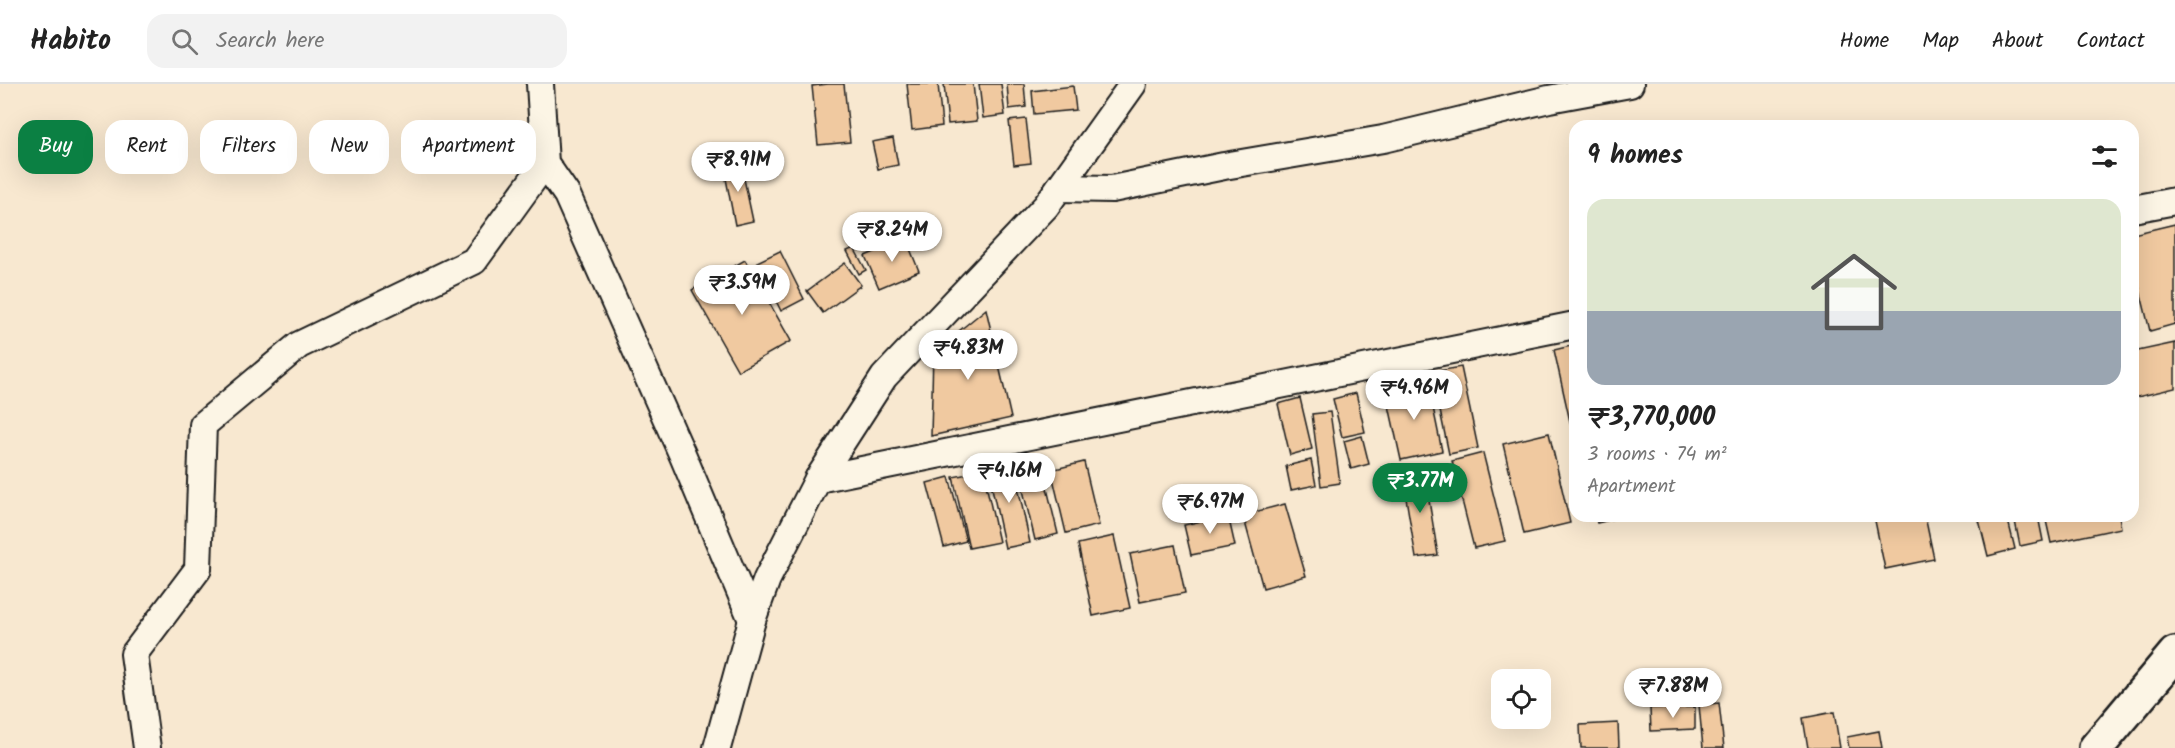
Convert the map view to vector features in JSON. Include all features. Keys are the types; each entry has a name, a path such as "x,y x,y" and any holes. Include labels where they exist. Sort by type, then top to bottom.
{"highway":[{"path":"2096,748 2175,654"}],"street":[{"path":"540,84 546,163 567,195 683,456 752,620"},
{"path":"717,748 752,620 767,579 818,479 884,377 1046,206 1133,84"},
{"path":"1059,188 1112,189 1224,166 1383,139 1550,99 1630,84"},
{"path":"147,748 134,654 198,569 203,425 299,345 474,261 546,163"},
{"path":"2139,209 2175,201"},
{"path":"818,479 1569,327"}],"building":[{"path":"844,84 850,142 818,145 812,86"},
{"path":"907,84 938,84 942,126 912,130"},
{"path":"944,84 973,84 977,121 948,124"},
{"path":"979,84 1001,84 1005,115 983,118"},
{"path":"1007,84 1024,84 1026,107 1009,109"},
{"path":"1073,86 1076,110 1034,114 1032,91"},
{"path":"1026,119 1031,163 1014,165 1009,121"},
{"path":"893,138 898,165 878,169 872,142"},
{"path":"740,160 753,221 735,225 723,163"},
{"path":"2175,224 2175,324 2150,331 2139,286 2139,233"},
{"path":"906,239 919,271 879,288 865,256"},
{"path":"854,248 866,270 859,274 847,251"},
{"path":"780,251 804,299 781,311 757,262"},
{"path":"745,260 791,341 738,371 692,290"},
{"path":"845,263 861,285 823,313 807,291"},
{"path":"986,309 1011,418 931,436 933,352"},
{"path":"2175,343 2175,388 2139,397 2139,351"},
{"path":"1569,346 1569,417 1554,350"},
{"path":"1461,367 1478,448 1449,454 1432,372"},
{"path":"1428,383 1442,451 1401,460 1386,392"},
{"path":"1356,393 1365,432 1342,437 1333,399"},
{"path":"1300,398 1312,449 1290,455 1278,404"},
{"path":"1330,412 1340,483 1321,486 1312,414"},
{"path":"1549,433 1570,523 1524,534 1503,444"},
{"path":"1362,436 1369,464 1351,469 1344,441"},
{"path":"1483,453 1505,541 1474,548 1452,461"},
{"path":"1012,459 1030,543 1005,548 987,465"},
{"path":"1311,460 1316,485 1291,490 1286,466"},
{"path":"1084,462 1099,525 1066,533 1051,470"},
{"path":"1424,470 1438,555 1416,558 1402,474"},
{"path":"983,471 999,542 969,548 953,477"},
{"path":"949,477 966,541 944,547 927,483"},
{"path":"1045,480 1058,534 1035,540 1022,486"},
{"path":"1285,504 1306,576 1263,588 1243,515"},
{"path":"1228,515 1235,546 1191,555 1184,525"},
{"path":"1875,522 1926,522 1934,559 1885,569"},
{"path":"1980,522 2008,522 2015,549 1988,556"},
{"path":"2015,522 2039,522 2043,541 2020,546"},
{"path":"2046,522 2120,522 2121,528 2051,543"},
{"path":"1114,536 1130,608 1093,616 1078,544"},
{"path":"1175,545 1185,593 1140,602 1130,554"},
{"path":"1719,703 1724,748 1703,748 1699,705"},
{"path":"1695,707 1695,729 1651,731 1650,708"},
{"path":"1834,712 1840,748 1808,748 1803,718"},
{"path":"1618,723 1619,748 1581,748 1580,725"},
{"path":"1879,731 1882,748 1849,748 1847,737"}]}
